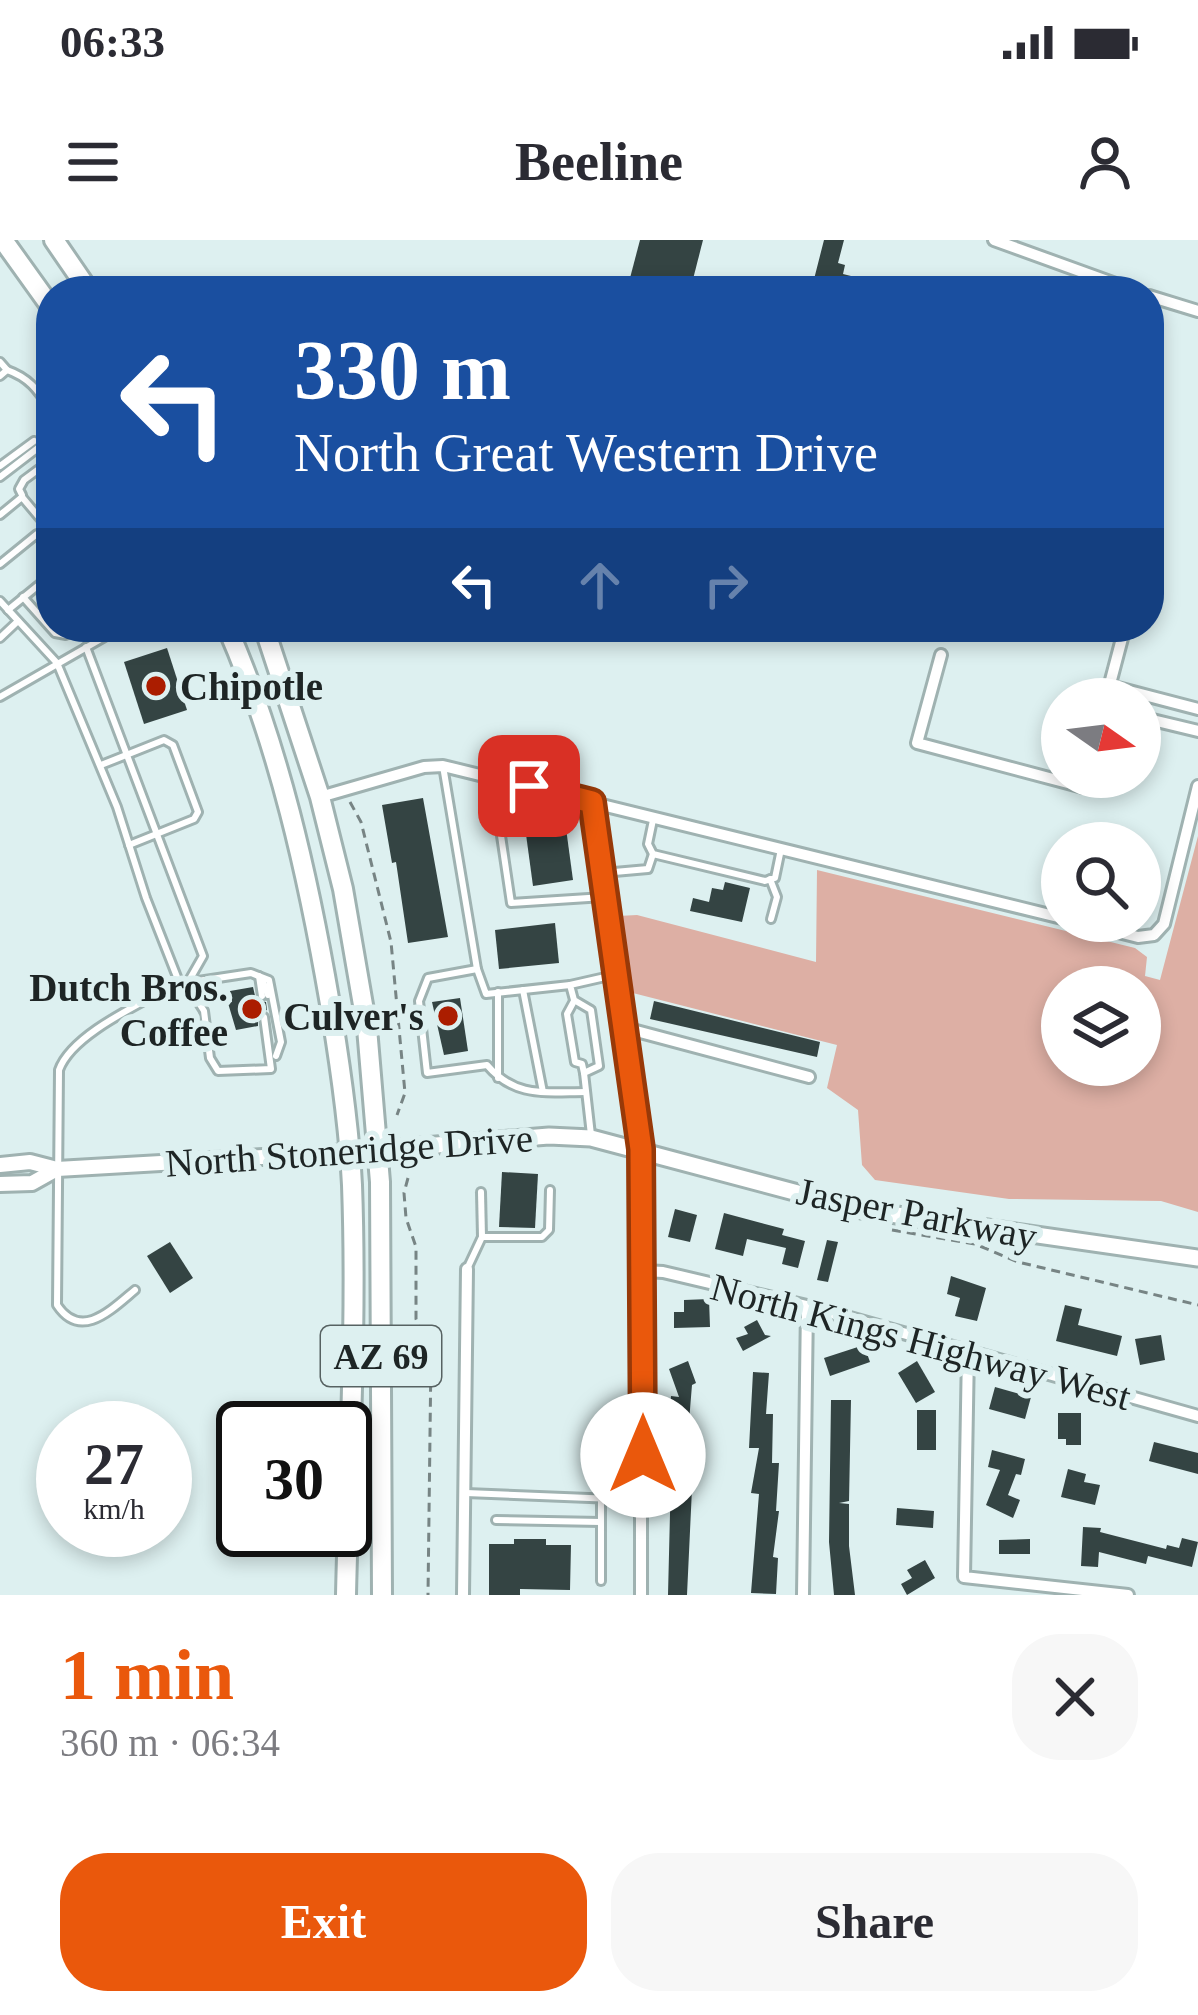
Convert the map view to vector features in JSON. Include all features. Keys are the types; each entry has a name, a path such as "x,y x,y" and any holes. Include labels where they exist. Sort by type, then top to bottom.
{"main road":[{"path":"3,240 36,287"},
{"path":"53,240 78,276"},
{"name":"AZ 69","path":"232,642 297,839 321,950 349,1152 353,1291 346,1595"},
{"name":"AZ 69","path":"269,642 320,797 360,980 379,1149 382,1595"},
{"name":"North Stoneridge Drive","path":"349,1152 549,1136 591,1138 641,1149"},
{"name":"Jasper Parkway","path":"641,1149 862,1210 1198,1258"}],"street":[{"path":"994,240 1094,276"},
{"path":"1164,301 1198,311"},
{"path":"1112,678 1121,642"},
{"path":"941,655 917,743 1041,776"},
{"path":"1161,702 1198,709"},
{"path":"1161,722 1198,731"},
{"path":"320,797 424,766 442,766 1041,913"},
{"path":"1161,927 1198,785"},
{"path":"592,802 641,1149 641,1595"},
{"path":"626,1028 809,1077"},
{"name":"North Stoneridge Drive","path":"0,1165 30,1162 57,1169 349,1152"},
{"name":"North Stoneridge Drive","path":"0,1184 32,1183 57,1169"},
{"path":"463,1595 467,1269"},
{"name":"North Kings Highway West","path":"644,1271 807,1306 1198,1416"},
{"path":"803,1595 807,1306"},
{"path":"968,1351 964,1577 1128,1595"}],"lane":[{"path":"0,362 3,373 23,376 36,388"},
{"path":"0,466 34,440"},
{"path":"0,477 36,446"},
{"path":"36,471 19,489 36,514"},
{"path":"0,515 22,497"},
{"path":"0,564 36,536"},
{"path":"8,610 36,587"},
{"path":"23,597 36,612"},
{"path":"0,601 36,640"},
{"path":"0,638 19,621"},
{"path":"38,642 57,663 101,765 183,983 204,1011 210,1058 218,1071 271,1069 265,1017"},
{"path":"0,697 95,642"},
{"path":"86,647 203,956 183,983 65,1054 59,1070 57,1305 64,1316 89,1323 135,1290"},
{"path":"101,765 164,740 173,746 198,812 194,819 130,845"},
{"path":"442,766 477,969 486,994 570,985 618,974"},
{"path":"498,778 496,802 511,903 607,897"},
{"path":"603,873 649,869 653,854 647,844 654,817"},
{"path":"653,854 770,879 775,878 781,848"},
{"path":"770,879 778,897 771,920"},
{"path":"477,969 428,978 418,1001 428,1073 487,1065 503,1084 543,1092 586,1092"},
{"path":"183,983 251,973 259,976 273,987 281,1042 277,1056"},
{"path":"259,976 265,996"},
{"path":"570,985 574,1000 567,1014 575,1062 582,1064 584,1073 591,1138"},
{"path":"524,990 543,1092"},
{"path":"498,992 498,1078"},
{"path":"574,1000 591,1010 599,1066 584,1073"},
{"path":"482,1237 542,1237 549,1230 550,1190"},
{"path":"467,1269 482,1237 481,1192"},
{"path":"464,1493 643,1501"},
{"path":"601,1499 601,1581"},
{"path":"496,1520 601,1522"}],"path":[{"path":"342,790 361,822 391,941 405,1093 397,1115"},
{"path":"408,1178 404,1193 416,1247 416,1319 431,1355 428,1595"},
{"path":"893,1230 975,1244 1018,1262 1198,1305"}],"shaded area":[{"path":"1198,836 1198,1212 1161,1201 1009,1199 875,1180 862,1165 858,1110 827,1088 837,1045 625,991 618,916 637,915 816,962 817,870 1041,925 1041,942 1111,942 1135,948 1147,957 1146,966 1041,966 1041,1086 1161,1086 1161,976"}],"building":[{"path":"640,240 703,240 694,276 631,276"},
{"path":"824,240 844,240 838,263 845,265 843,274 851,276 815,276"},
{"name":"Chipotle","path":"167,648 187,710 144,724 124,662"},
{"path":"423,798 448,937 408,943 382,805"},
{"path":"565,821 573,880 533,886 525,827"},
{"path":"725,882 750,888 742,922 690,911 693,898 709,902 712,888 723,890"},
{"path":"555,923 559,963 499,969 495,930"},
{"name":"Dutch Bros. Coffee","path":"253,987 256,1000 266,1002 267,1010 258,1013 258,1026 236,1030 228,1003 232,1002 230,991"},
{"name":"Culver's","path":"460,998 468,1051 444,1055 432,1002"},
{"path":"654,1001 820,1042 817,1057 650,1019"},
{"path":"502,1172 538,1174 535,1228 499,1227"},
{"path":"675,1209 697,1215 690,1242 668,1237"},
{"path":"724,1213 784,1229 782,1235 805,1241 798,1268 782,1264 786,1248 747,1239 743,1256 715,1249"},
{"path":"827,1240 838,1242 828,1282 817,1280"},
{"path":"170,1242 193,1278 170,1293 147,1256"},
{"path":"951,1276 986,1288 977,1321 955,1316 960,1298 947,1294"},
{"path":"709,1299 710,1327 674,1328 674,1312 684,1312 684,1300"},
{"path":"1065,1305 1082,1309 1078,1325 1122,1336 1117,1356 1056,1341"},
{"path":"757,1320 765,1335 771,1336 743,1351 736,1338 748,1334 744,1327"},
{"path":"1161,1335 1165,1360 1140,1365 1135,1339"},
{"path":"864,1345 870,1362 830,1376 824,1358"},
{"path":"688,1361 696,1383 692,1385 687,1446 694,1446 687,1595 668,1595 672,1432 668,1432 671,1396 679,1397 669,1369"},
{"path":"917,1361 935,1392 916,1403 898,1373"},
{"path":"753,1372 769,1373 766,1414 773,1414 772,1463 779,1463 773,1557 778,1558 776,1594 751,1593 759,1494 751,1493 759,1448 749,1448"},
{"path":"995,1387 1031,1397 1025,1419 989,1409"},
{"path":"831,1400 851,1400 849,1501 839,1503 849,1504 855,1595 834,1595 829,1542"},
{"path":"917,1410 936,1410 936,1450 917,1450"},
{"path":"1058,1413 1081,1413 1081,1445 1066,1445 1066,1439 1058,1439"},
{"path":"1154,1442 1198,1453 1198,1474 1149,1461"},
{"path":"992,1450 1025,1459 1008,1495 1020,1500 1013,1518 986,1505 1000,1470 988,1467"},
{"path":"1068,1469 1086,1474 1084,1482 1100,1485 1095,1505 1061,1497"},
{"path":"897,1508 934,1511 933,1528 896,1525"},
{"path":"1083,1527 1101,1528 1100,1532 1166,1549 1167,1545 1179,1548 1182,1538 1198,1542 1192,1567 1148,1556 1146,1564 1099,1552 1098,1567 1081,1566"},
{"path":"514,1539 571,1545 570,1590 520,1589 520,1595 489,1595 489,1544 514,1544"},
{"path":"1030,1539 1030,1554 999,1554 999,1540"},
{"path":"925,1560 935,1578 907,1595 901,1584 912,1578 907,1570"}],"place":[{"name":"Chipotle","path":"156,686"},
{"name":"Dutch Bros. Coffee","path":"252,1009"},
{"name":"Culver's","path":"448,1016"}],"route":[{"path":"529,786 592,802 641,1149 643,1455"}]}
